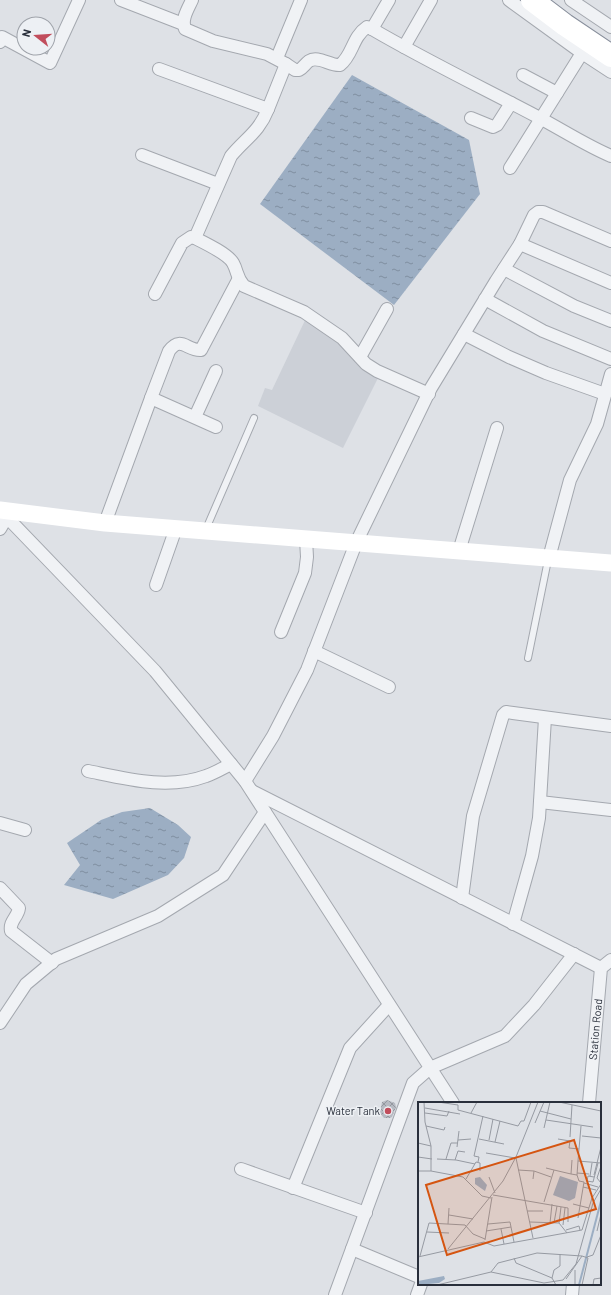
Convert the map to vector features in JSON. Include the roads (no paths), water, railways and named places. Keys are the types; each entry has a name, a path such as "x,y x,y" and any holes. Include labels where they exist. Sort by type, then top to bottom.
{"highway":[{"path":"532,0 565,25 611,56"},
{"path":"553,0 611,39"}],"street":[{"path":"0,42 2,37 50,63 79,0"},
{"path":"121,0 183,24"},
{"path":"192,0 184,18 183,24 185,29 213,41 266,54 282,61 295,70 299,70 309,61 314,59 330,64 340,65 344,62 358,34 367,27 511,102 590,147 611,156"},
{"path":"195,238 231,156 239,146 259,128 268,109 301,0"},
{"path":"372,29 389,0"},
{"path":"404,47 431,0"},
{"path":"509,0 582,53 611,72"},
{"path":"570,0 611,27"},
{"path":"510,168 582,53"},
{"path":"159,69 268,109"},
{"path":"524,75 557,93"},
{"path":"470,118 493,127 497,125 511,102"},
{"path":"142,155 218,184"},
{"path":"248,785 290,706 307,670 356,543 429,394 485,299 520,244 534,215 538,212 543,212 611,242"},
{"path":"155,294 182,243 191,237 195,238 233,262 238,280 244,286 291,305 304,312 342,338 366,364 377,371 429,394"},
{"path":"520,244 611,283"},
{"path":"504,269 574,306 611,321"},
{"path":"105,523 169,351 178,343 201,350 238,280"},
{"path":"485,299 543,331 611,359"},
{"path":"360,358 387,309"},
{"path":"464,334 509,358 606,394"},
{"path":"195,417 216,371"},
{"path":"549,558 570,480 597,424 611,374"},
{"path":"151,398 216,427"},
{"path":"459,551 497,428"},
{"path":"2,512 105,523 611,563"},
{"path":"0,529 2,512"},
{"path":"2,512 155,672 248,785 452,1102"},
{"path":"156,585 176,528"},
{"path":"281,632 305,574 307,565 306,539"},
{"path":"314,651 389,687"},
{"path":"462,898 473,816 503,715 506,712 611,726"},
{"path":"513,924 532,856 539,818 545,718"},
{"path":"88,771 150,783 175,783 185,782 206,776 231,764"},
{"path":"248,785 462,898 600,968 611,960"},
{"path":"540,802 611,810"},
{"path":"0,1023 26,984 56,959 158,916 223,875 265,812"},
{"path":"0,823 25,830"},
{"path":"0,888 19,908 19,912 10,926 11,931 52,963"},
{"path":"335,1295 413,1083 430,1068 505,1036 534,1005 574,954"},
{"name":"Station Road","path":"589,1102 600,968"},
{"path":"293,1188 350,1048 389,1005"},
{"path":"240,1170 366,1213"},
{"path":"352,1249 418,1277"},
{"path":"417,1295 421,1285"}],"lane":[{"path":"206,530 254,418"},
{"path":"528,658 549,558"}],"water":[{"path":"352,75 469,140 480,194 394,305 260,204"},
{"path":"150,808 178,825 191,837 184,858 168,875 113,899 64,885 80,865 67,843 101,820 122,812"}],"place":[{"name":"Water Tank","path":"388,1111"}]}
